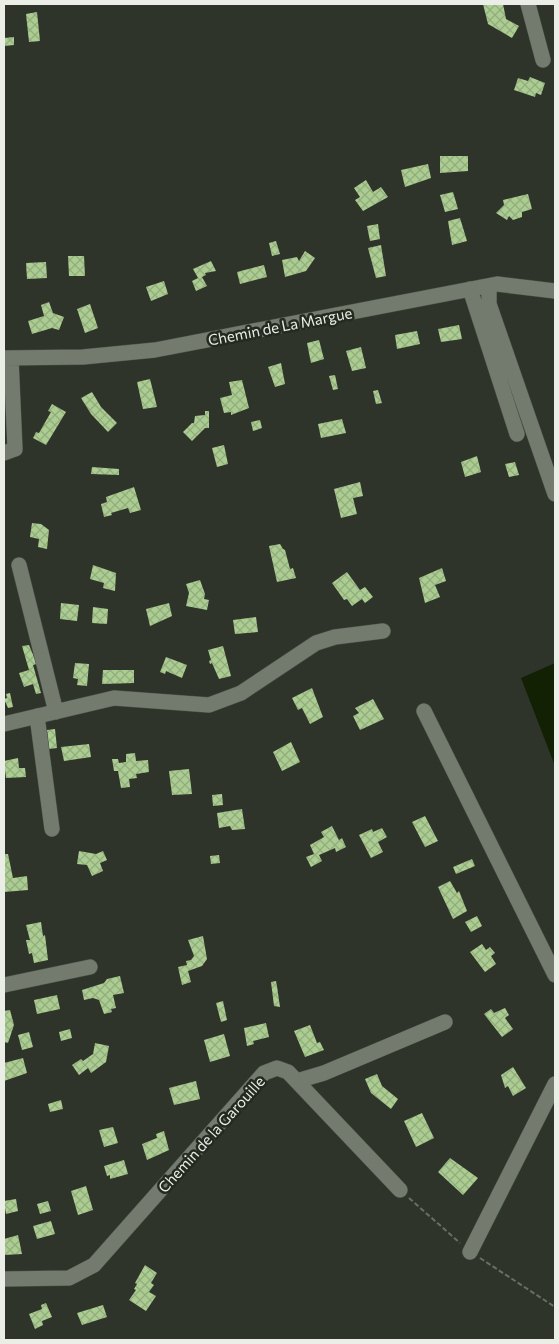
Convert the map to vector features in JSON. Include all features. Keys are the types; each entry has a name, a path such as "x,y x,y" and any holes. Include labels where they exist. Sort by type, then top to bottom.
{"street":[{"path":"528,4 543,60"},
{"name":"Chemin de La Margue","path":"8,358 83,357 155,350 497,284 555,292"},
{"path":"489,286 489,304 555,494"},
{"path":"470,289 517,434"},
{"path":"4,453 15,449 8,358"},
{"path":"19,566 56,712"},
{"path":"4,724 114,698 209,705 241,693 316,643 335,637 383,632"},
{"path":"424,711 555,974"},
{"path":"37,716 52,829"},
{"path":"4,984 90,967"},
{"path":"297,1082 324,1073 445,1022"},
{"name":"Chemin de la Garouille","path":"4,1280 70,1278 94,1264 264,1073 277,1068 288,1072 400,1190"},
{"path":"470,1252 555,1084"}],"shaded area":[{"path":"555,663 555,766 521,678"}],"building":[{"path":"483,4 503,4 506,19 519,26 512,38 488,24"},
{"path":"37,12 40,41 29,42 26,14"},
{"path":"14,37 14,45 4,46 4,38"},
{"path":"530,77 545,83 541,95 536,93 535,97 514,90 518,78 528,81"},
{"path":"440,156 468,156 468,171 440,173"},
{"path":"428,164 431,178 405,187 401,170"},
{"path":"366,180 373,192 381,187 388,197 363,211 355,200 360,197 354,188"},
{"path":"453,192 458,209 445,212 440,195"},
{"path":"528,194 532,209 522,212 522,217 513,220 509,216 507,220 496,213 504,205 503,200"},
{"path":"460,218 467,241 452,245 448,221"},
{"path":"378,224 380,239 370,241 367,226"},
{"path":"276,241 280,254 272,256 269,243"},
{"path":"381,245 386,276 376,278 368,248"},
{"path":"305,251 315,258 306,271 285,277 282,260 297,257 299,261"},
{"path":"68,256 84,256 85,276 69,276"},
{"path":"211,261 216,271 205,273 206,275 202,277 207,286 196,291 192,281 198,278 193,269"},
{"path":"46,262 47,278 27,279 26,263"},
{"path":"264,265 267,277 240,284 237,272"},
{"path":"164,281 168,294 151,301 146,287"},
{"path":"49,302 53,313 64,317 59,330 52,328 32,334 28,321 44,316 41,305"},
{"path":"90,304 98,328 85,333 77,309"},
{"path":"459,325 462,339 441,342 438,329"},
{"path":"417,331 420,344 397,349 395,335"},
{"path":"319,340 324,359 311,363 307,343"},
{"path":"361,347 366,368 352,371 346,351"},
{"path":"281,363 285,384 275,387 268,367"},
{"path":"335,375 338,389 333,390 329,376"},
{"path":"150,379 157,407 143,409 137,382"},
{"path":"242,380 249,408 231,415 231,412 224,413 220,398 232,395 229,382"},
{"path":"378,390 382,403 376,404 373,391"},
{"path":"92,392 101,407 117,423 108,432 91,414 81,398"},
{"path":"52,404 66,412 46,445 33,438 36,432 39,433 51,412 48,411"},
{"path":"205,411 209,411 209,428 205,428 192,441 183,432 194,423 195,416 205,415"},
{"path":"342,419 346,433 321,438 318,424"},
{"path":"260,420 262,428 253,431 251,422"},
{"path":"224,445 228,464 217,467 212,448"},
{"path":"477,456 481,472 465,477 461,462"},
{"path":"515,462 519,475 509,477 505,464"},
{"path":"92,467 119,469 119,475 91,474"},
{"path":"360,482 363,496 353,498 357,514 341,518 334,489"},
{"path":"134,487 141,510 130,513 128,508 104,517 101,504 107,502 106,497"},
{"path":"32,523 41,524 49,530 47,549 38,547 39,539 30,537"},
{"path":"280,544 285,550 290,569 293,568 296,578 277,582 269,546"},
{"path":"93,565 116,573 115,591 103,588 104,583 90,579"},
{"path":"442,568 446,581 435,585 440,597 425,603 419,578"},
{"path":"347,572 360,590 365,587 373,597 365,603 362,599 352,606 347,599 344,600 332,583"},
{"path":"200,580 205,594 204,599 209,600 207,610 186,606 189,593 186,584"},
{"path":"61,603 79,605 77,621 60,619"},
{"path":"169,603 172,616 150,626 146,609"},
{"path":"93,607 108,609 107,624 92,623"},
{"path":"256,617 258,632 235,634 233,620"},
{"path":"29,645 37,664 33,665 41,693 36,694 33,684 24,687 19,673 29,670 22,646"},
{"path":"223,646 231,676 219,679 212,663 210,664 209,661 211,660 208,650"},
{"path":"166,657 187,665 182,678 166,671 165,674 160,672"},
{"path":"75,663 89,664 87,686 77,685 78,679 73,678"},
{"path":"103,670 134,670 134,683 102,684"},
{"path":"312,688 323,717 310,724 302,708 298,710 292,698"},
{"path":"10,693 13,707 8,708 4,699 7,698 6,694"},
{"path":"373,699 384,719 360,730 353,716 359,713 355,708"},
{"path":"55,729 57,748 49,749 47,730"},
{"path":"291,742 300,762 282,771 273,752"},
{"path":"89,744 91,757 64,761 61,747"},
{"path":"135,753 136,761 148,760 149,772 136,774 137,778 129,779 130,787 121,788 118,771 114,771 112,759 118,759 119,763 126,762 126,754"},
{"path":"18,758 19,768 25,768 26,777 6,778 4,761"},
{"path":"189,769 192,794 172,795 169,771"},
{"path":"222,794 223,805 213,806 212,795"},
{"path":"242,809 245,829 232,830 230,826 219,828 217,813"},
{"path":"425,816 438,841 425,847 412,822"},
{"path":"332,826 339,840 342,838 346,847 336,852 335,848 319,855 322,861 311,867 306,857 314,854 310,845 324,837 321,832"},
{"path":"382,828 387,837 378,842 383,852 371,858 359,835 372,829 373,832"},
{"path":"79,851 96,854 103,851 107,860 100,863 103,871 92,876 87,865 77,864"},
{"path":"4,854 8,854 13,878 27,876 28,890 4,892"},
{"path":"219,855 220,863 211,864 210,856"},
{"path":"472,859 475,866 456,874 453,867"},
{"path":"450,881 457,893 459,891 467,911 453,919 438,887"},
{"path":"477,916 482,926 471,932 465,922"},
{"path":"41,922 43,936 45,935 48,960 34,963 32,953 29,954 26,940 30,940 26,925"},
{"path":"203,936 207,959 202,966 188,971 191,982 182,985 178,967 187,965 186,961 191,960 194,956 188,940"},
{"path":"482,944 486,950 490,947 495,953 491,956 496,964 485,972 470,952"},
{"path":"120,976 124,993 113,995 116,1008 111,1009 112,1012 104,1014 99,1000 93,998 84,1000 82,990 104,983 107,979"},
{"path":"276,981 280,1007 274,1006 271,982"},
{"path":"57,995 60,1009 37,1014 34,1000"},
{"path":"223,1001 227,1020 221,1022 216,1003"},
{"path":"505,1008 509,1015 505,1018 513,1029 502,1037 484,1014 491,1009 494,1013"},
{"path":"10,1010 14,1025 8,1043 4,1042 4,1011"},
{"path":"266,1023 269,1037 253,1041 254,1044 247,1046 244,1028"},
{"path":"310,1025 317,1043 320,1042 324,1050 305,1057 294,1031"},
{"path":"70,1029 72,1038 61,1041 59,1032"},
{"path":"29,1032 33,1047 22,1050 18,1035"},
{"path":"224,1034 230,1056 210,1062 204,1040"},
{"path":"95,1043 109,1046 106,1062 91,1073 88,1068 79,1075 72,1065 81,1059 83,1061 93,1054"},
{"path":"23,1058 27,1073 4,1081 4,1063"},
{"path":"513,1067 526,1088 513,1096 508,1086 505,1088 501,1075"},
{"path":"377,1074 382,1086 398,1099 391,1109 371,1093 365,1079"},
{"path":"196,1081 200,1099 174,1105 169,1088"},
{"path":"61,1100 63,1109 50,1112 48,1104"},
{"path":"422,1113 434,1138 416,1147 404,1121"},
{"path":"113,1127 118,1143 104,1147 99,1130"},
{"path":"164,1131 169,1150 147,1160 142,1144 157,1138 156,1134"},
{"path":"450,1158 478,1178 463,1195 438,1172"},
{"path":"124,1160 128,1174 110,1179 110,1175 107,1176 104,1166"},
{"path":"86,1186 93,1210 78,1215 71,1191"},
{"path":"16,1199 18,1211 6,1214 4,1201"},
{"path":"48,1201 51,1211 40,1214 37,1204"},
{"path":"51,1221 55,1234 37,1239 33,1226"},
{"path":"18,1235 22,1254 4,1255 4,1239"},
{"path":"145,1265 157,1273 151,1283 154,1285 149,1292 156,1296 146,1311 129,1300 136,1290 134,1289 137,1284 135,1283"},
{"path":"46,1303 52,1317 42,1321 43,1325 35,1329 29,1314 42,1309 41,1305"},
{"path":"103,1305 107,1317 82,1325 77,1313"}]}
